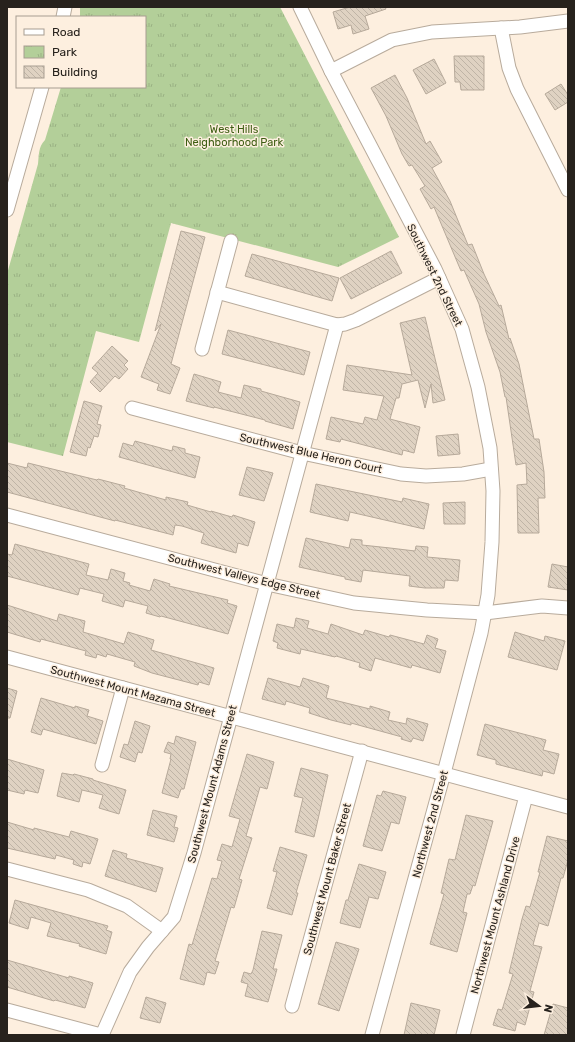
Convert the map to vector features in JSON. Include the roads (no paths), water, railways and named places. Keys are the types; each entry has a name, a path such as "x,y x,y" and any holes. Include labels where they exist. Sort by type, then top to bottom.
{"street":[{"name":"Southwest 2nd Street","path":"300,7 439,278 462,329 478,387 490,448 492,470 492,542 488,595 485,613"},
{"path":"331,70 392,40 432,32 501,28 568,21"},
{"path":"501,28 509,68 517,89 568,190"},
{"path":"7,210 42,88"},
{"path":"202,349 231,241"},
{"path":"217,292 337,325 356,320 439,278"},
{"name":"Southwest Mount Adams Street","path":"102,1035 130,972 174,917 194,853 337,325"},
{"name":"Southwest Blue Heron Court","path":"132,408 302,454 400,474 426,476 463,474 492,470"},
{"name":"Southwest Valleys Edge Street","path":"7,515 267,584 354,602 427,610 485,613 542,606 568,608"},
{"name":"Northwest 2nd Street","path":"372,1035 476,657 485,613"},
{"name":"Southwest Mount Mazama Street","path":"7,657 568,807"},
{"path":"102,765 123,688"},
{"name":"Southwest Mount Baker Street","path":"292,1006 362,751"},
{"name":"Northwest Mount Ashland Drive","path":"463,1035 526,796"},
{"path":"7,869 88,890 127,906 162,931"},
{"path":"7,1010 102,1035"}],"park label":[{"name":"West Hills Neighborhood Park","path":"234,135"}]}
